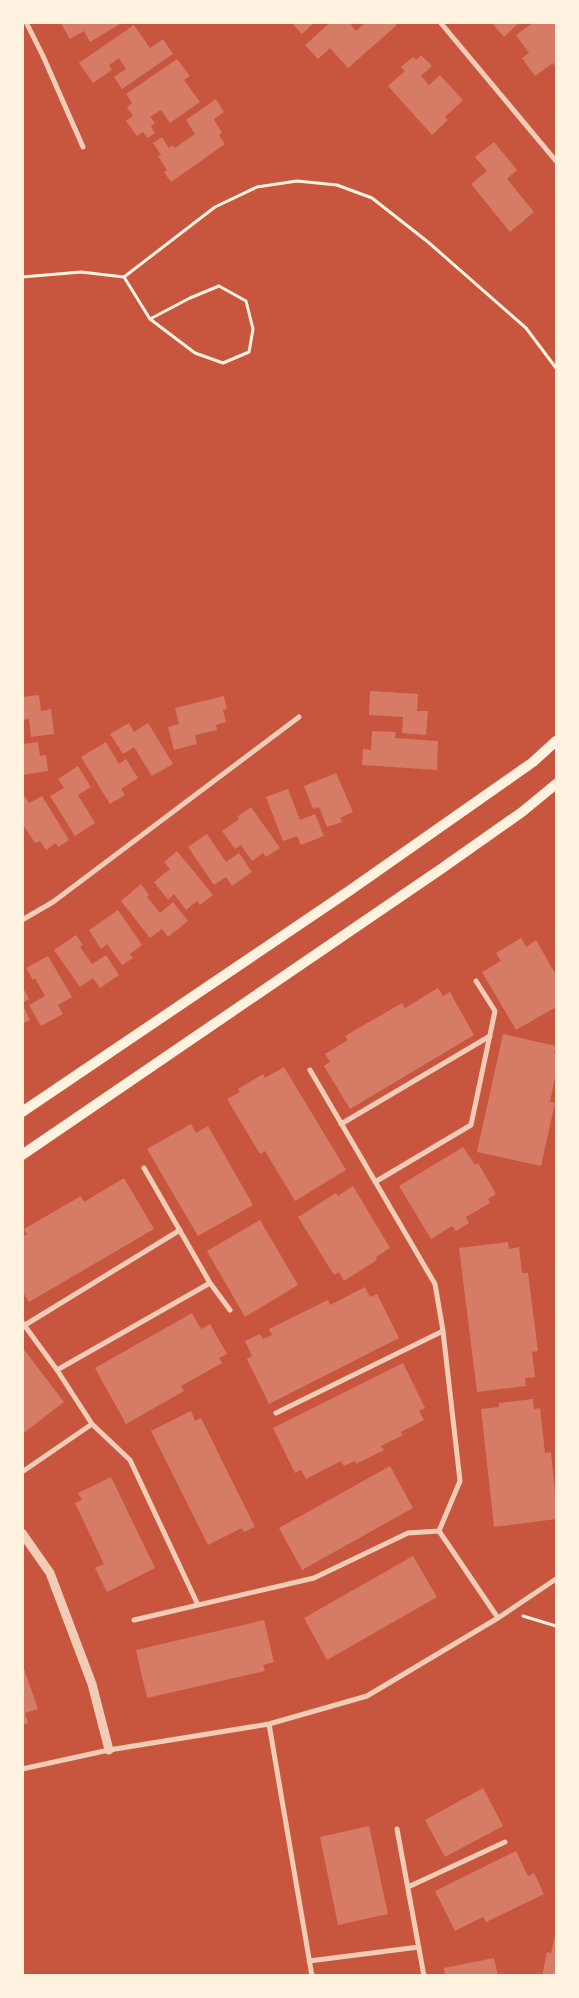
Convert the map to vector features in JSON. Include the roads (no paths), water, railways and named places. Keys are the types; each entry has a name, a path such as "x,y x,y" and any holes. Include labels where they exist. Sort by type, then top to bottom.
{"main road":[{"path":"22,1112 349,892 532,762 556,741"},
{"path":"22,1155 441,869 522,812 556,784"}],"street":[{"path":"26,22 83,147"},
{"path":"440,22 556,161"},
{"path":"22,920 53,902 299,717"},
{"path":"375,1182 471,1125 496,1011 476,981"},
{"path":"341,1124 490,1036"},
{"path":"310,1070 435,1284 443,1331 460,1481 439,1531"},
{"path":"144,1168 210,1283 230,1310"},
{"path":"180,1230 24,1324 92,1424 130,1460 198,1605"},
{"path":"57,1370 210,1283"},
{"path":"276,1413 443,1331"},
{"path":"22,1472 92,1424"},
{"path":"134,1620 314,1578 408,1533 439,1531"},
{"path":"439,1531 498,1618"},
{"path":"22,1533 50,1573 92,1684 109,1750"},
{"path":"22,1769 109,1750 269,1724 367,1696 498,1618 556,1579"},
{"path":"269,1724 312,1976"},
{"path":"397,1829 424,1976"},
{"path":"408,1887 505,1842"},
{"path":"309,1961 419,1947"}]}
